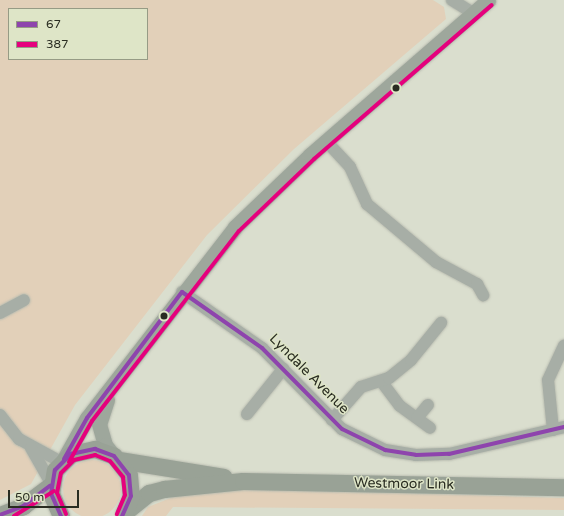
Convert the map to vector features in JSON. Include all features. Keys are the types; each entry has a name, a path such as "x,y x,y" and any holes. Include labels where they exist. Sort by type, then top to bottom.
{"highway":[{"name":"Westmoor Link","path":"62,460 81,450 95,449 116,458 243,481"},
{"path":"116,458 132,485 123,515"},
{"path":"0,515 23,506 51,484 62,460"},
{"name":"Westmoor Link","path":"123,515 138,501 156,491 243,481 564,487"},
{"path":"51,484 55,508 61,516"}],"main road":[{"path":"62,460 87,418 182,292 235,227 326,141 488,0"},
{"path":"114,382 99,424 105,445 116,458"}],"street":[{"path":"452,0 473,13"},
{"path":"326,141 350,167 368,204 436,262 477,284 483,295"},
{"name":"Lyndale Avenue","path":"182,292 246,334 332,420 371,444 416,455 449,454 558,429"},
{"path":"0,313 24,300"},
{"path":"332,420 355,391 381,381 411,360 441,323"},
{"path":"558,429 548,380 564,346"},
{"path":"247,414 283,370"},
{"path":"381,381 391,398 430,428"},
{"path":"417,418 428,405"},
{"path":"0,415 8,428 31,448 62,460"},
{"path":"31,448 51,484"}],"shaded area":[{"path":"0,0 433,0 444,7 446,19 294,149 207,235 75,405 31,484 0,500"},
{"path":"86,460 98,460 113,468 121,483 121,495 113,510 100,517 81,516 71,510 63,495 63,483 71,468"},
{"path":"248,488 564,498 564,510 173,507 166,516 142,516 148,507 178,495"}],"transit line":[{"name":"387","path":"69,462 92,421 239,231 314,159 492,5"},
{"name":"67","path":"64,459 87,418 182,292 262,348 342,429 385,450 416,455 449,454 564,427"},
{"name":"67","path":"61,516 51,494 55,470 71,454 95,449 114,456 129,475 131,496 122,516"},
{"name":"387","path":"66,514 57,493 61,473 74,460 95,455 110,461 123,477 125,495 117,514"},
{"name":"67","path":"0,515 23,506 50,486"},
{"name":"387","path":"14,516 54,491"}]}
